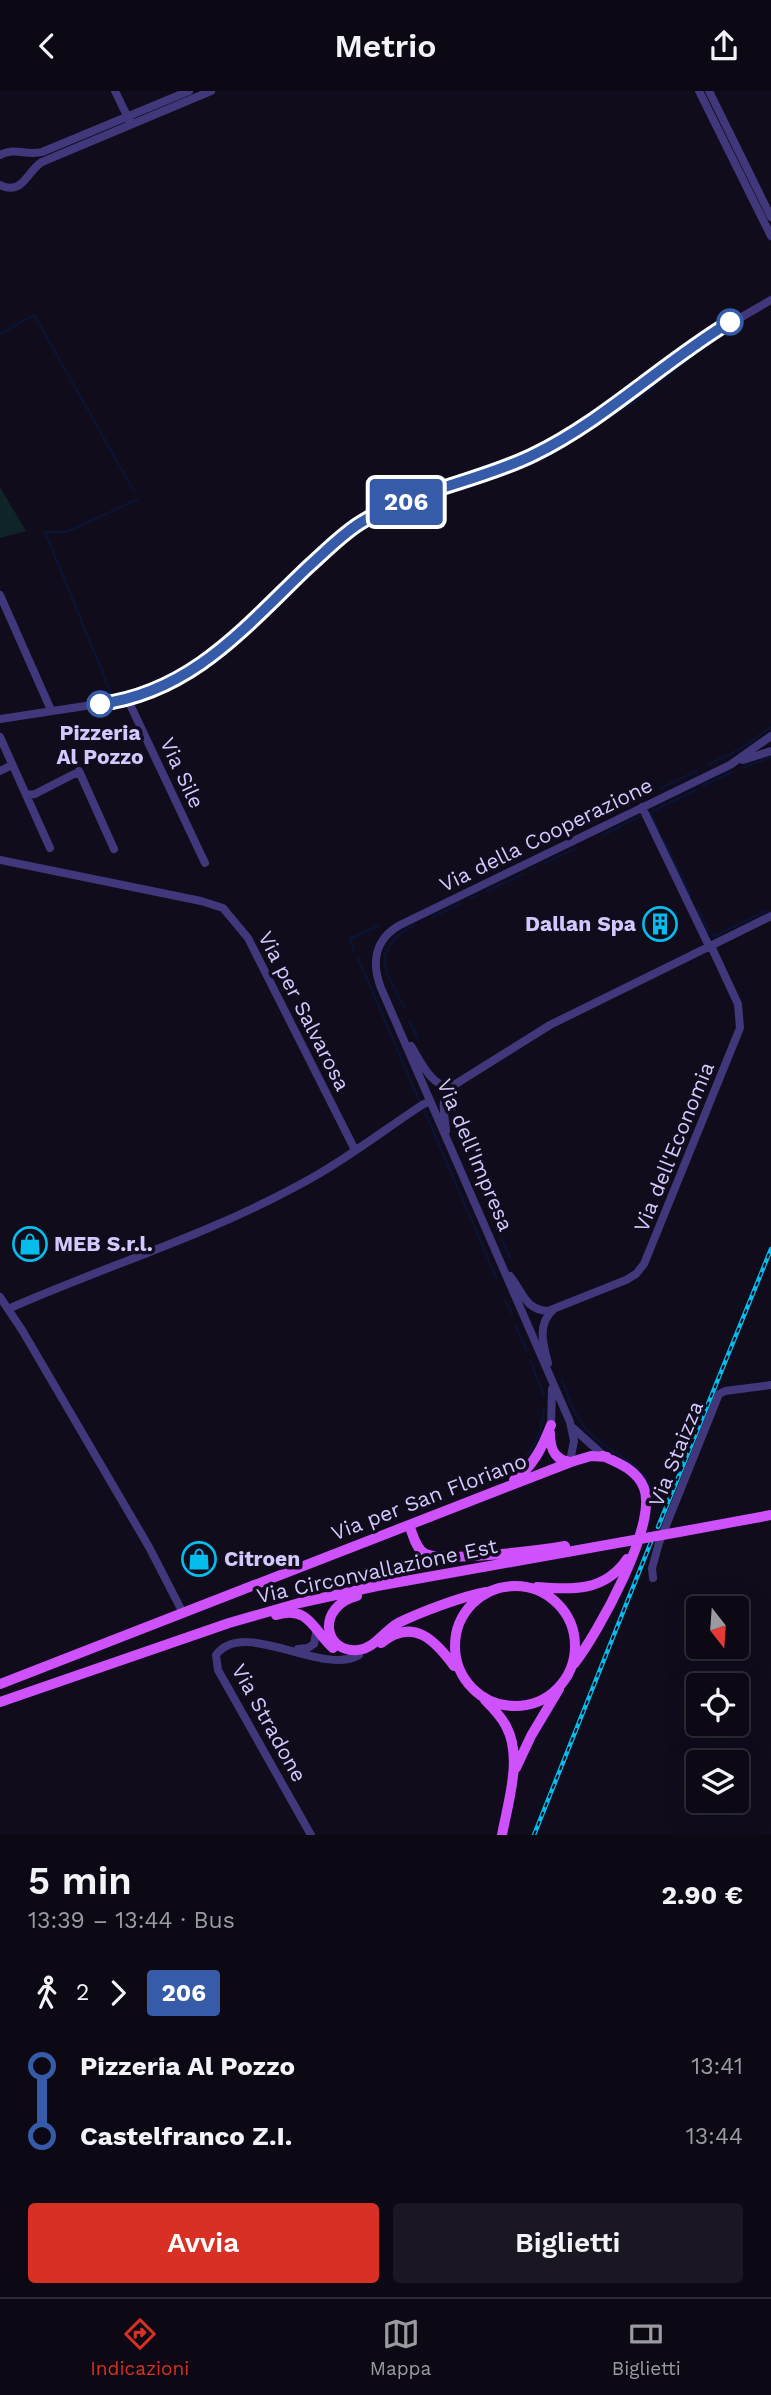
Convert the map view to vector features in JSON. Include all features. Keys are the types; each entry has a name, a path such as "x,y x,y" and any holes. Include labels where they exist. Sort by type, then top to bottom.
{"main road":[{"path":"551,1425 551,1447 566,1460"},
{"path":"494,1491 514,1482 529,1466 551,1425"},
{"name":"Via per San Floriano","path":"0,1684 409,1525 566,1460 591,1456 606,1457"},
{"path":"512,1781 531,1736 616,1593 636,1544 646,1510 643,1486 628,1468 606,1457"},
{"name":"Via Circonvallazione Est","path":"0,1702 225,1625 305,1601 771,1515"},
{"path":"409,1525 420,1549 437,1557 619,1542"},
{"path":"417,1579 390,1589 349,1598 337,1605 330,1617 330,1632 336,1643 348,1650 367,1648 390,1628 471,1595 510,1587 570,1590 594,1585 618,1570 636,1544"},
{"path":"482,1697 504,1705 527,1705 548,1696 567,1675 575,1646 569,1619 551,1598 527,1587"},
{"path":"461,1675 454,1652 457,1628 473,1604 493,1591"},
{"path":"225,1625 289,1613 304,1616 336,1650 345,1655 369,1652 392,1636 405,1632 416,1633 436,1643 470,1687 501,1717 509,1732 513,1753 512,1781 502,1835"}],"street":[{"path":"115,91 129,121"},
{"path":"0,185 19,187 42,162 189,91"},
{"path":"0,155 13,150 31,154 42,152 211,91"},
{"path":"699,91 771,236"},
{"path":"709,91 771,217"},
{"path":"0,719 127,698 178,678 222,650 324,553 363,521 400,504 545,449 630,395 693,345 771,298"},
{"path":"0,595 51,710"},
{"name":"Via Sile","path":"127,698 205,863"},
{"name":"Via della Cooperazione","path":"730,765 771,736"},
{"path":"0,737 50,848"},
{"name":"Via della Cooperazione","path":"382,941 400,925 730,765 771,751"},
{"path":"0,771 12,765"},
{"path":"26,795 35,794 80,772 114,849"},
{"name":"Via dell'Economia","path":"553,1310 633,1277 643,1266 740,1027 738,1004 642,807"},
{"name":"Via per Salvarosa","path":"0,859 223,908 248,938 355,1150"},
{"path":"8,1309 78,1278 225,1220 295,1187 329,1168 429,1099 440,1097 449,1088 550,1025 771,916"},
{"name":"Via dell'Impresa","path":"382,941 376,956 376,972 569,1422 574,1441 566,1460"},
{"path":"402,1035 432,1078 449,1088"},
{"path":"447,1141 443,1104 449,1088"},
{"path":"502,1266 528,1304 540,1311 553,1310"},
{"path":"0,1299 149,1547 183,1613"},
{"path":"551,1382 542,1329 553,1310"},
{"name":"Via dell'Impresa","path":"551,1382 551,1425"},
{"name":"Via Staizza","path":"653,1578 652,1565 659,1543 720,1394 771,1385"},
{"name":"Via dell'Impresa","path":"569,1422 582,1438 606,1457"},
{"path":"285,1648 301,1650 311,1646 317,1638 316,1627"},
{"name":"Via Stradone","path":"285,1648 254,1642 234,1644 220,1649 215,1659 235,1701 311,1835"},
{"path":"285,1648 334,1660 349,1660 359,1655"}],"green space":[{"path":"0,487 26,531 0,538"}],"waterway":[{"path":"0,334 34,315 134,491"},
{"path":"595,425 635,402 705,346 744,320"},
{"path":"557,448 578,435"},
{"path":"520,468 549,453"},
{"path":"134,701 184,682 220,659 325,559 363,528 428,498 509,472"},
{"path":"111,693 45,532 67,532 138,499"},
{"path":"708,765 742,748 771,727"},
{"path":"742,768 771,757"},
{"path":"661,788 697,771"},
{"path":"702,786 732,772"},
{"path":"650,812 696,790"},
{"path":"545,844 634,800"},
{"path":"651,812 658,830"},
{"path":"602,836 640,816"},
{"path":"663,839 691,896"},
{"path":"545,863 574,849"},
{"path":"531,870 536,867"},
{"path":"487,891 523,874"},
{"path":"470,899 478,895"},
{"path":"432,917 460,904"},
{"path":"698,909 708,930 715,936 766,911"},
{"path":"354,951 350,939 378,926"},
{"path":"405,1009 385,963 390,944 413,926"},
{"path":"358,958 420,1102"},
{"path":"410,1022 417,1038"},
{"path":"424,1110 497,1279"},
{"path":"453,1128 466,1156"},
{"path":"474,1175 479,1187"},
{"path":"489,1210 510,1258"},
{"path":"505,1300 512,1314"},
{"path":"516,1326 526,1349"},
{"path":"530,1360 544,1396"},
{"path":"562,1380 582,1425 596,1439 637,1467 645,1476 653,1500"},
{"path":"509,1474 534,1445 544,1409"}],"railway":[{"path":"658,1527 771,1249"},
{"path":"534,1835 651,1542"}],"bus line":[{"name":"206","path":"100,704 131,697 172,681 213,657 324,553 368,518 545,449 630,395 675,358 730,322"}],"place":[{"name":"Pizzeria Al Pozzo","path":"100,704"},
{"name":"Dallan Spa","path":"660,924"},
{"name":"MEB S.r.l.","path":"30,1244"},
{"name":"Citroen","path":"199,1559"}]}
